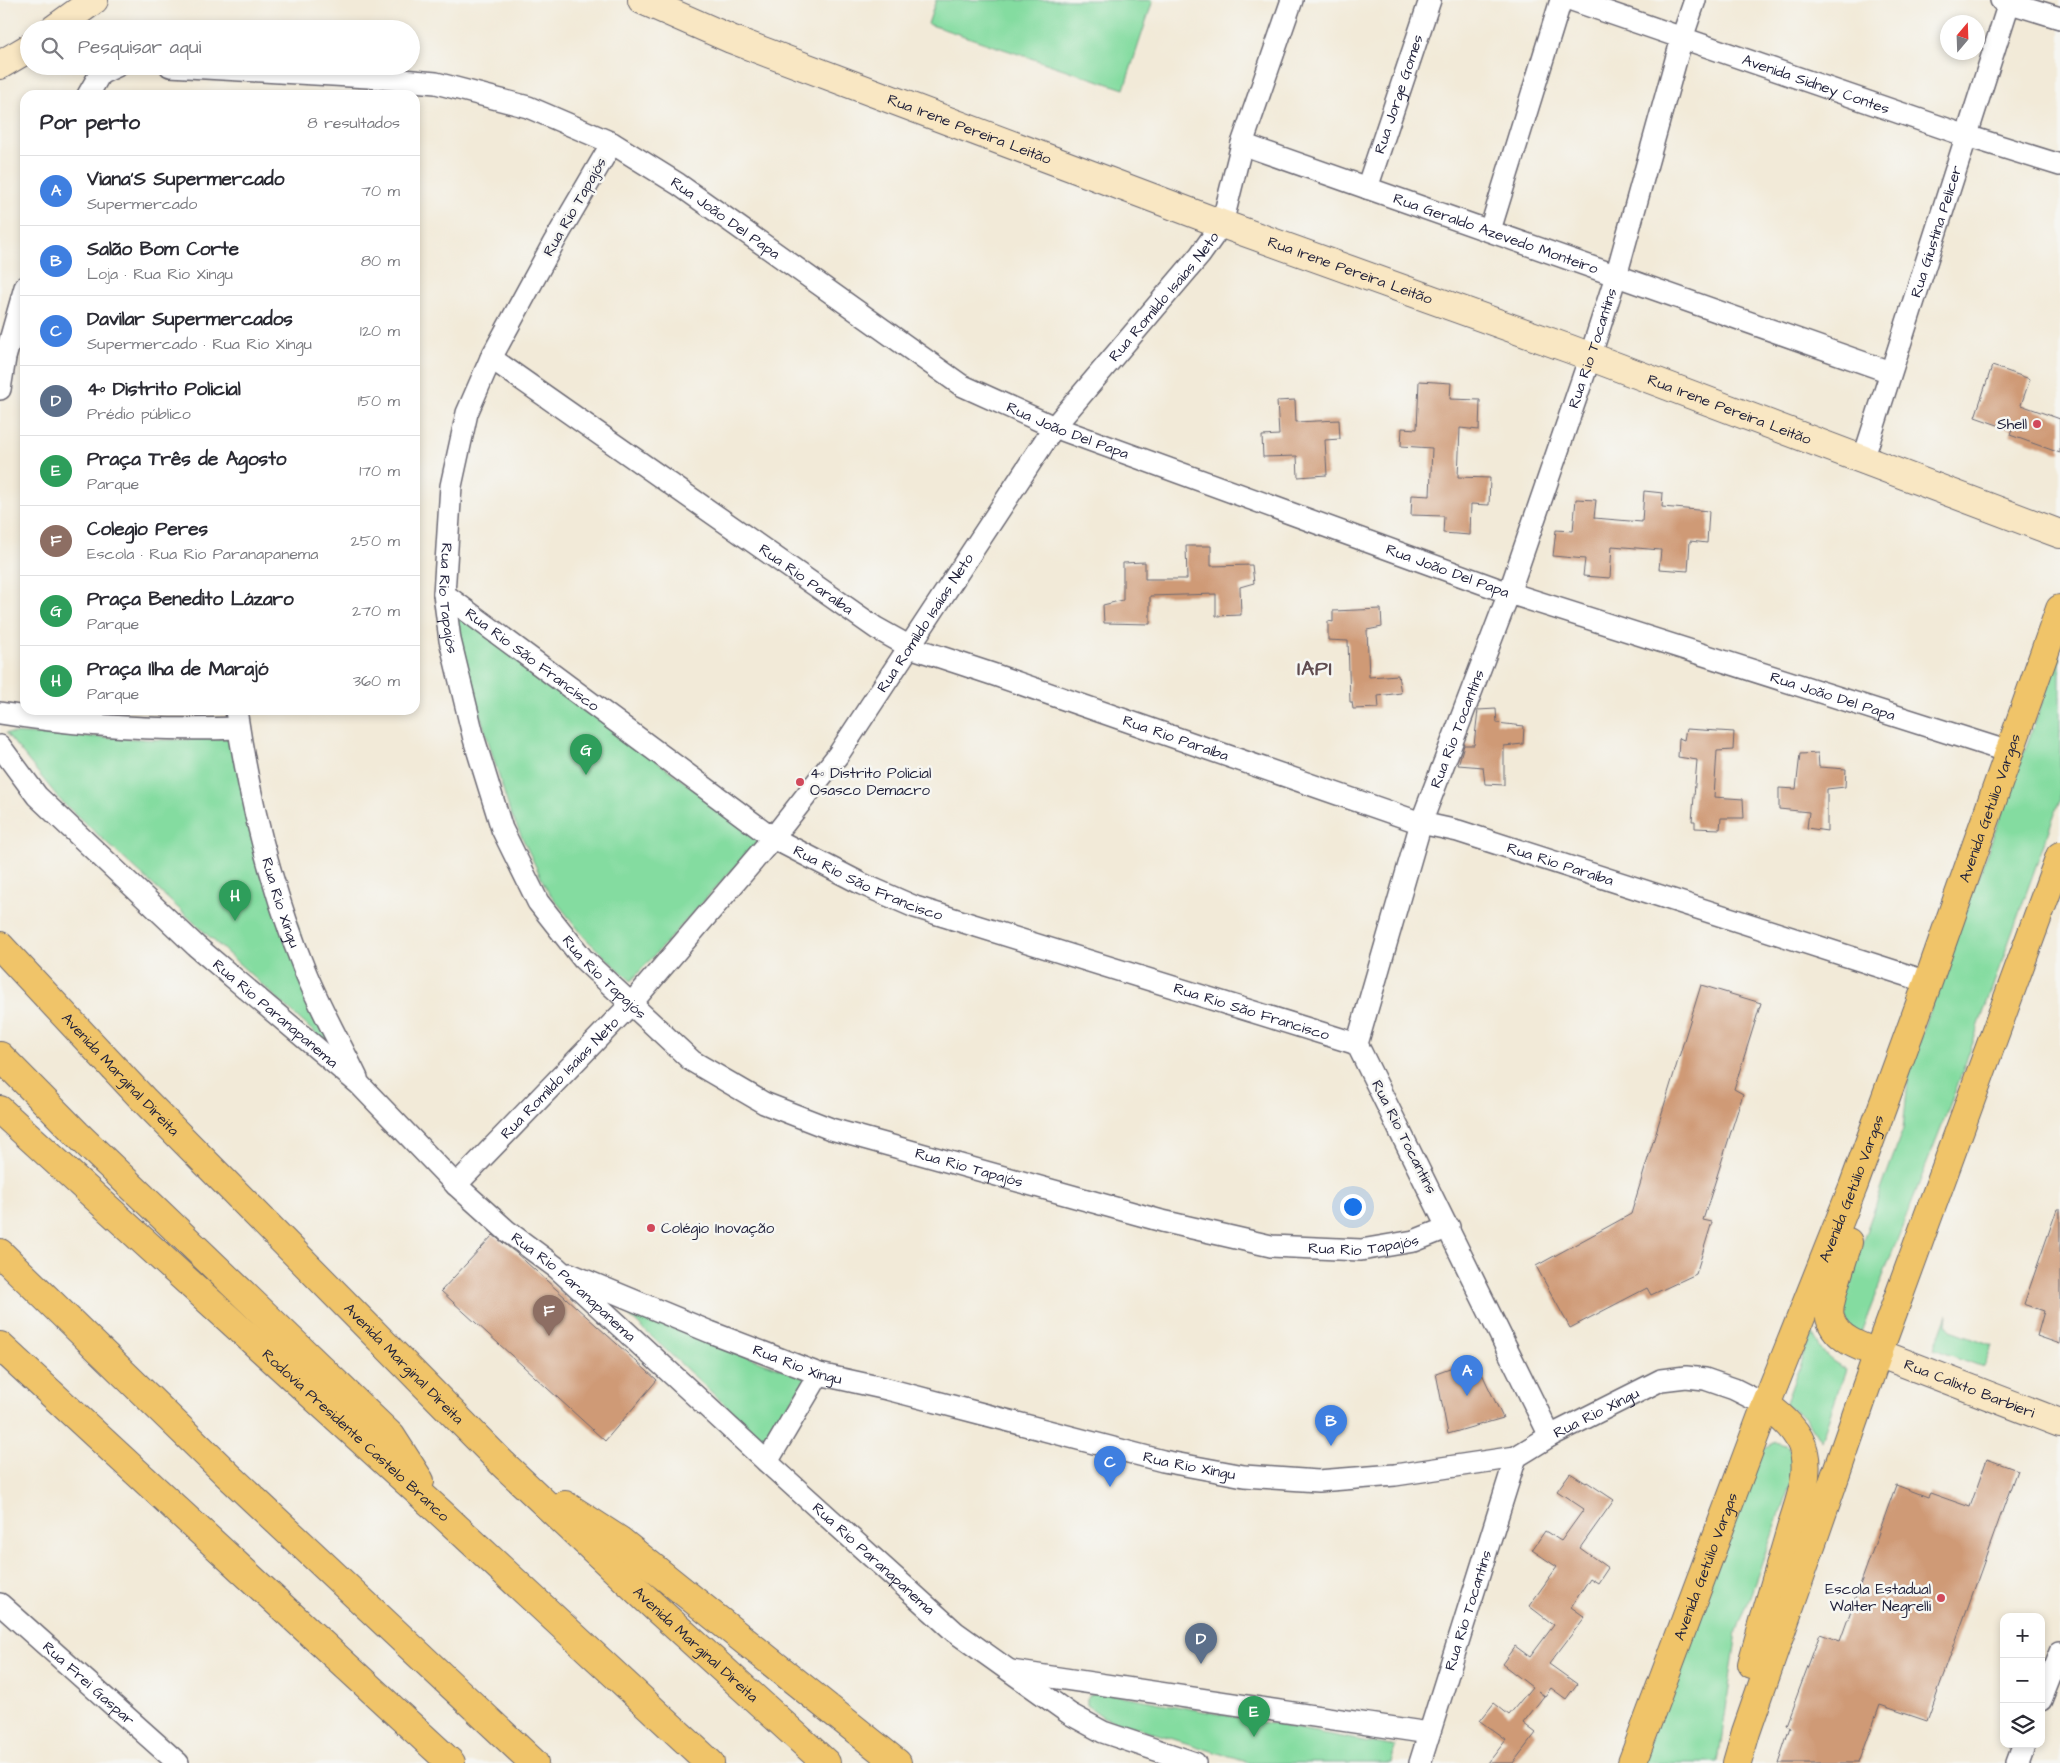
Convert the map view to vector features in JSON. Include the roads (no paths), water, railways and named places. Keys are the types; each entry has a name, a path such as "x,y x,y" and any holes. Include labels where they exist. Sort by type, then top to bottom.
{"main road":[{"name":"Avenida Getúlio Vargas","path":"1632,1763 1766,1405 1853,1187 2060,609"},
{"path":"1737,1763 1746,1732 1878,1353 2060,856"},
{"name":"Avenida Marginal Direita","path":"0,946 143,1099 503,1464 659,1611 826,1763"},
{"path":"0,1056 77,1134 391,1436 440,1512"},
{"name":"Rodovia Presidente Castelo Branco","path":"0,1110 440,1512 710,1763"},
{"path":"1853,1187 1856,1215 1832,1298 1830,1317 1840,1335 1859,1346 1878,1353"},
{"path":"0,1253 229,1476 534,1763"},
{"path":"0,1346 451,1763"},
{"path":"1746,1732 1744,1691 1807,1468 1804,1449 1792,1429 1785,1420 1766,1405"},
{"path":"503,1464 619,1540 897,1763"}],"street":[{"path":"66,20 94,0"},
{"name":"Rua Irene Pereira Leitão","path":"642,0 731,39 1222,224 1590,357 2060,534"},
{"name":"Rua Romildo Isaias Neto","path":"456,1185 630,1005 773,838 838,755 1054,427 1200,255 1222,224 1242,144 1292,0"},
{"name":"Rua Jorge Gomes","path":"1367,188 1430,0"},
{"path":"1490,230 1561,0"},
{"name":"Avenida Sidney Contes","path":"1572,0 1967,136 2060,165"},
{"name":"Rua Rio Tocantins","path":"1550,1436 1449,1227 1357,1044 1421,823 1509,593 1590,357 1616,276 1682,38 1695,0"},
{"path":"2005,1 2060,18"},
{"name":"Rua Giustina Pelicer","path":"1863,460 1967,136 2005,1"},
{"path":"0,65 20,53"},
{"path":"92,90 104,75"},
{"name":"Rua João Del Papa","path":"257,75 364,86 436,83 528,107 612,143 678,184 961,385 1054,427 1509,593 2009,752"},
{"name":"Rua Rio Tapajós","path":"612,143 554,242 491,358 467,413 451,486 444,594 450,640 474,739 502,829 538,902 583,959 692,1061 764,1103 831,1129 1162,1221 1271,1246 1361,1250 1414,1241 1449,1227"},
{"name":"Rua Geraldo Azevedo Monteiro","path":"1242,144 1890,372"},
{"path":"0,389 5,358 20,305"},
{"name":"Rua Rio Paraíba","path":"491,358 876,628 910,647 1421,823 1458,831 1928,982"},
{"name":"Rua Rio São Francisco","path":"444,594 773,838 853,880 916,907 1357,1044"},
{"path":"0,712 44,720 183,730 237,719"},
{"name":"Rua Rio Xingu","path":"237,719 251,796 273,883 306,972 360,1084"},
{"name":"Rua Rio Paranapanema","path":"0,746 37,796 196,946 360,1084 456,1185 507,1231 557,1268 766,1462 955,1632 1070,1714 1103,1732 1195,1763"},
{"name":"Rua Rio Xingu","path":"557,1268 710,1332 818,1374 887,1389 1155,1459 1244,1476 1318,1481 1395,1475 1516,1457 1550,1436 1661,1380 1686,1377 1705,1378 1734,1389 1766,1405"},
{"name":"Rua Calixto Barbieri","path":"1878,1353 2060,1422"},
{"path":"766,1462 818,1374"},
{"name":"Rua Rio Tocantins","path":"1420,1763 1516,1457"},
{"name":"Rua Frei Gaspar","path":"0,1604 178,1763"},
{"path":"2045,1690 2060,1652"},
{"path":"1006,1670 1430,1733"},
{"path":"2017,1763 2023,1748"}],"place":[{"name":"Shell","path":"2037,424"},
{"name":"Praça Benedito Lázaro","path":"586,775"},
{"name":"4º Distrito Policial Osasco Demacro","path":"800,782"},
{"name":"Praça Ilha de Marajó","path":"235,921"},
{"name":"Colégio Inovação","path":"651,1228"},
{"name":"Colegio Peres","path":"549,1336"},
{"name":"Viana'S Supermercado","path":"1467,1396"},
{"name":"Salão Bom Corte","path":"1331,1446"},
{"name":"Davilar Supermercados","path":"1110,1487"},
{"name":"Escola Estadual Walter Negrelli","path":"1941,1598"},
{"name":"4º Distrito Policial","path":"1201,1664"},
{"name":"Praça Três de Agosto","path":"1254,1737"}],"district":[{"name":"IAPI","path":"1315,669"}]}
